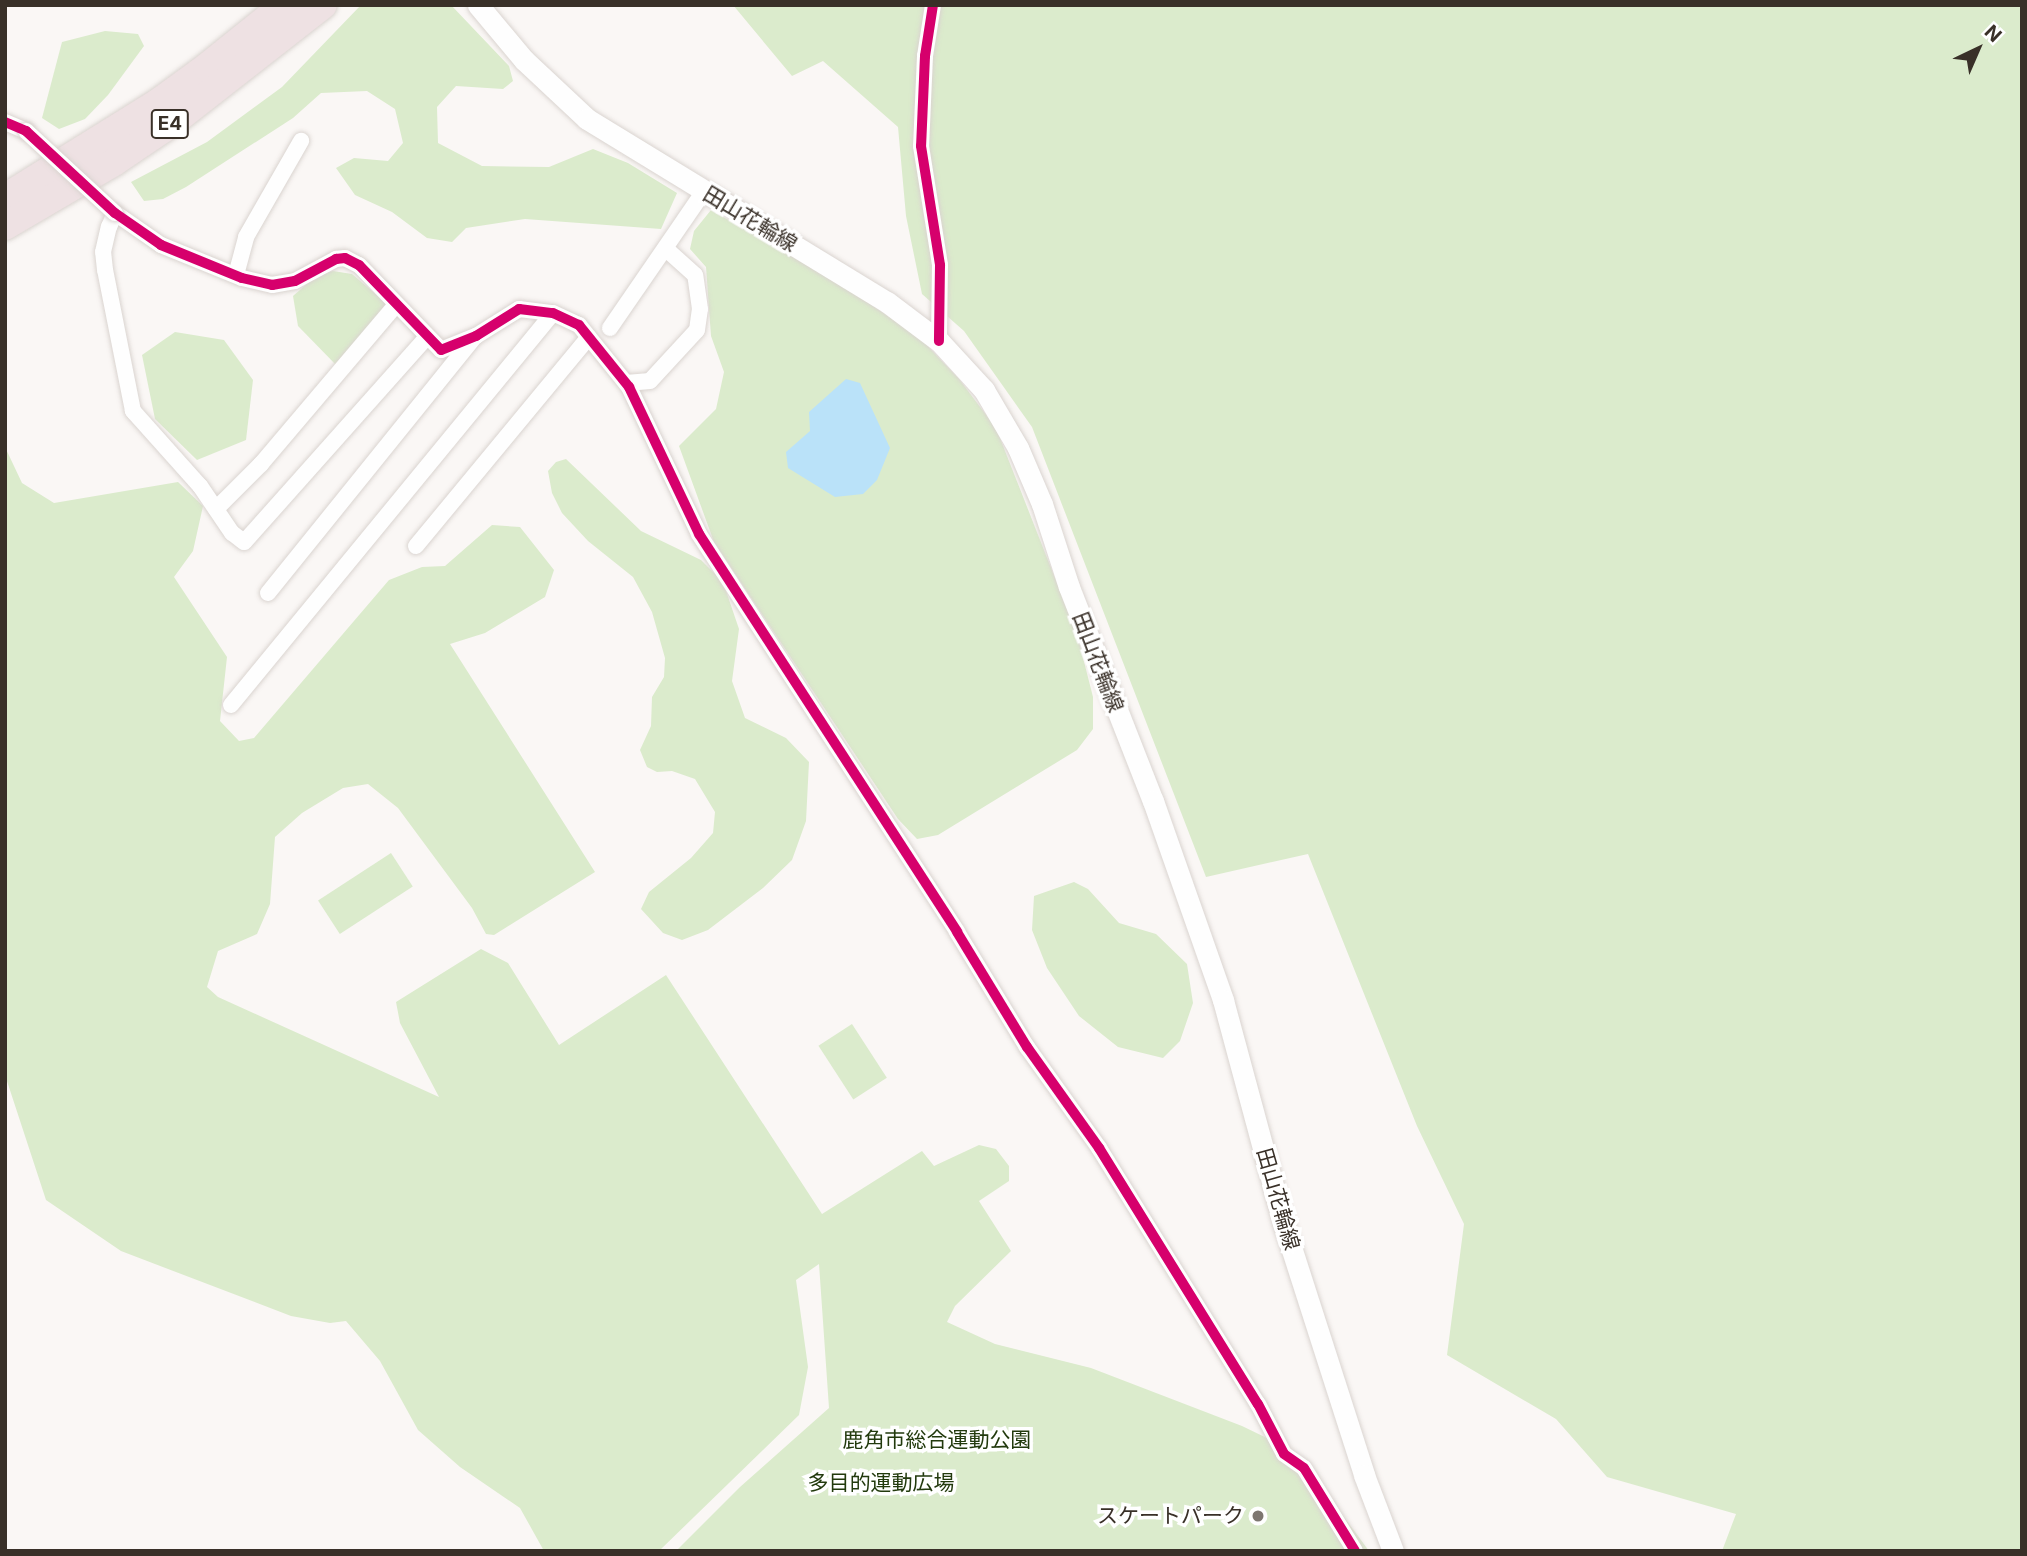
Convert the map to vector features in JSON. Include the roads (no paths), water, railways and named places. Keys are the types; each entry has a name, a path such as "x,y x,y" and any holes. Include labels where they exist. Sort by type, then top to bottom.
{"highway":[{"name":"E4","path":"5,198 159,102 284,5"},
{"name":"E4","path":"5,226 67,191 173,121 323,5"}],"main road":[{"name":"田山花輪線","path":"478,5 524,60 587,119 887,302 939,341 984,390 1018,448 1042,504 1069,587 1153,801 1223,1000 1283,1222 1364,1475 1393,1551"}],"street":[{"path":"933,5 924,68 921,146 940,265 939,341"},
{"path":"5,122 26,131 115,213 161,245 236,275 272,285 295,281 336,259 345,258 359,265 396,305 409,315 426,338 441,350 476,337 519,309 552,313 579,325 626,383 698,534 957,932 1027,1047 1099,1148 1258,1404 1284,1454 1304,1468 1355,1551"},
{"path":"236,275 246,237 301,141"},
{"path":"610,328 704,191"},
{"path":"115,213 103,252 133,411 200,486 232,533 244,542 426,338"},
{"path":"626,383 650,381 697,330 700,309 695,275 665,248"},
{"path":"216,509 261,464 396,305"},
{"path":"232,705 552,313"},
{"path":"268,593 476,337"},
{"path":"415,546 589,337"}],"water":[{"path":"846,379 860,383 890,448 877,480 863,494 835,497 788,468 786,452 810,431 809,412"}],"place":[{"name":"スケートパーク","path":"1258,1516"}],"park label":[{"name":"鹿角市総合運動公園","path":"937,1440"},
{"name":"多目的運動広場","path":"881,1483"}]}
